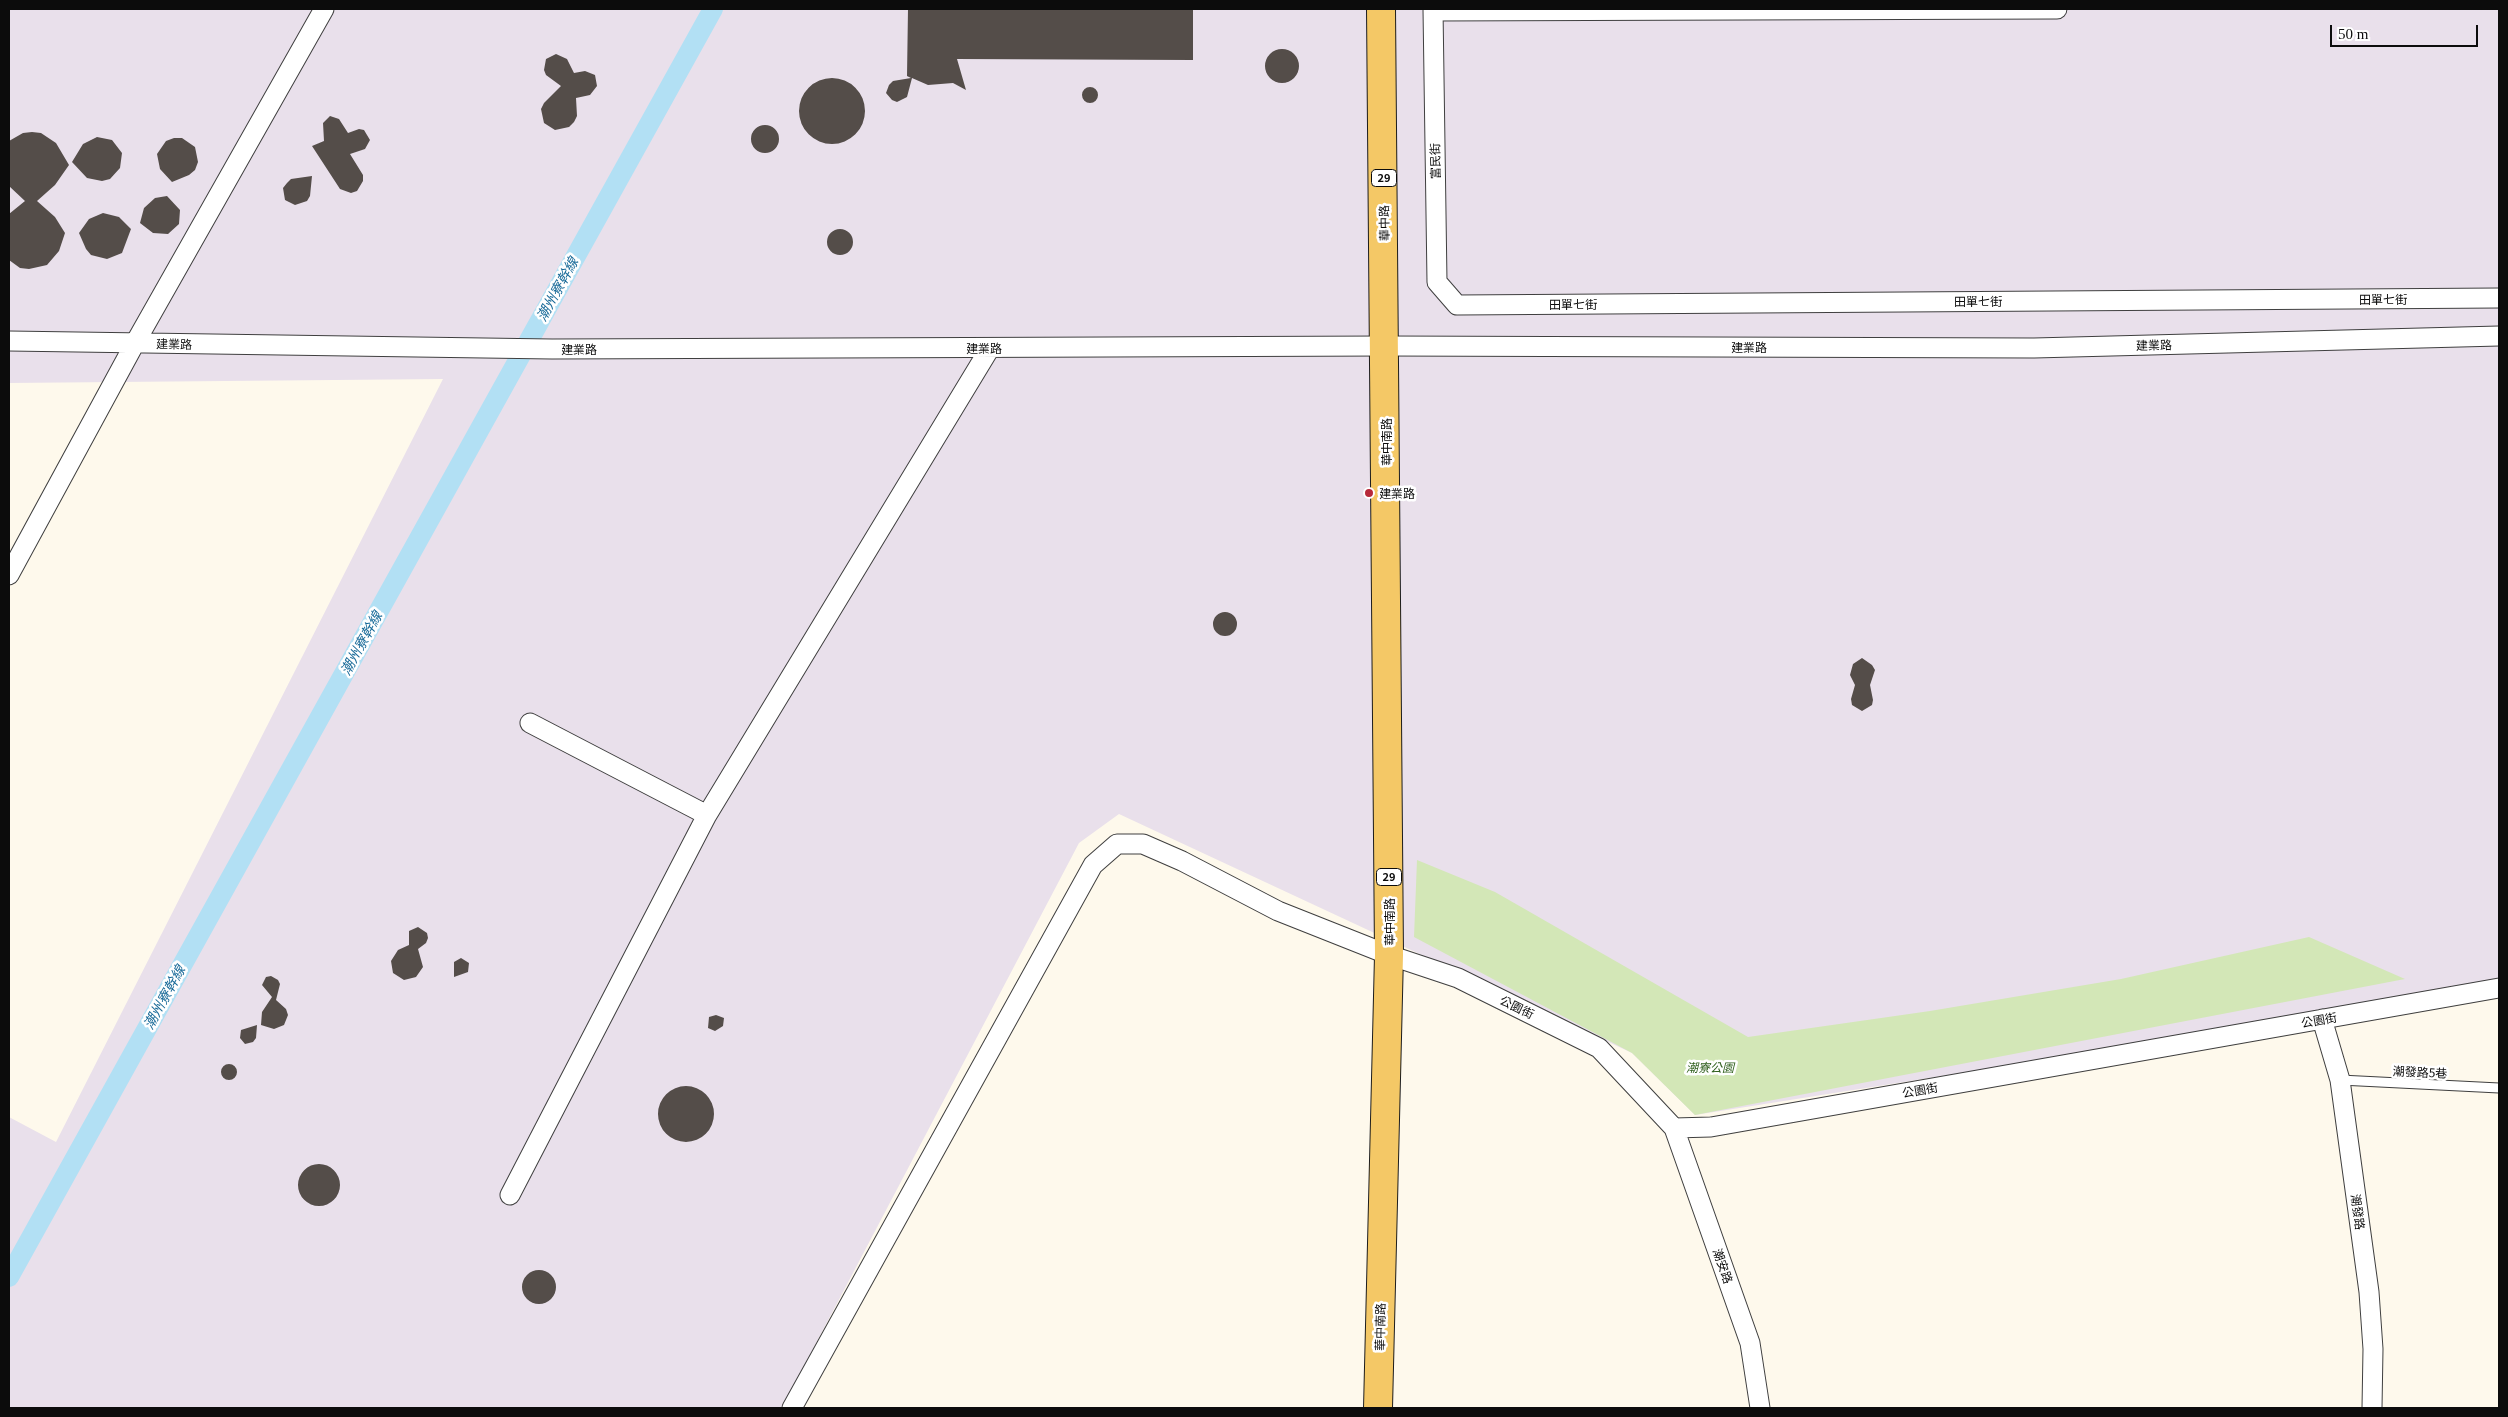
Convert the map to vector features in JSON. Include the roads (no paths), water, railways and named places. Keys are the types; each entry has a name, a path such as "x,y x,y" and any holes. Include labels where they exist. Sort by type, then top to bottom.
{"main road":[{"name":"華中路","path":"1381,9 1386,346"},
{"name":"華中南路","path":"1378,1408 1389,955 1386,346"}],"street":[{"path":"9,575 135,343 324,9"},
{"path":"1433,10 2057,9"},
{"name":"富民街","path":"1433,10 1437,282 1457,305"},
{"name":"田單七街","path":"1457,305 2499,298"},
{"name":"建業路","path":"9,341 552,349 1386,346 2034,348 2499,336"},
{"path":"510,1195 707,815 990,348"},
{"path":"530,723 707,815"},
{"name":"公園街","path":"792,1408 1093,866 1117,844 1143,844 1182,861 1278,911 1389,955 1458,978 1599,1048 1674,1128 1711,1127 2499,988"},
{"name":"潮發路","path":"2322,1020 2340,1080 2369,1292 2373,1348 2372,1408"},
{"name":"潮安路","path":"1674,1128 1750,1343 1760,1408"}],"lane":[{"name":"潮發路5巷","path":"2340,1080 2499,1088"}],"waterway":[{"name":"潮州寮幹線","path":"9,1277 713,9"}],"place":[{"name":"建業路","path":"1369,493"}],"park label":[{"name":"潮寮公園","path":"1710,1067"}]}
